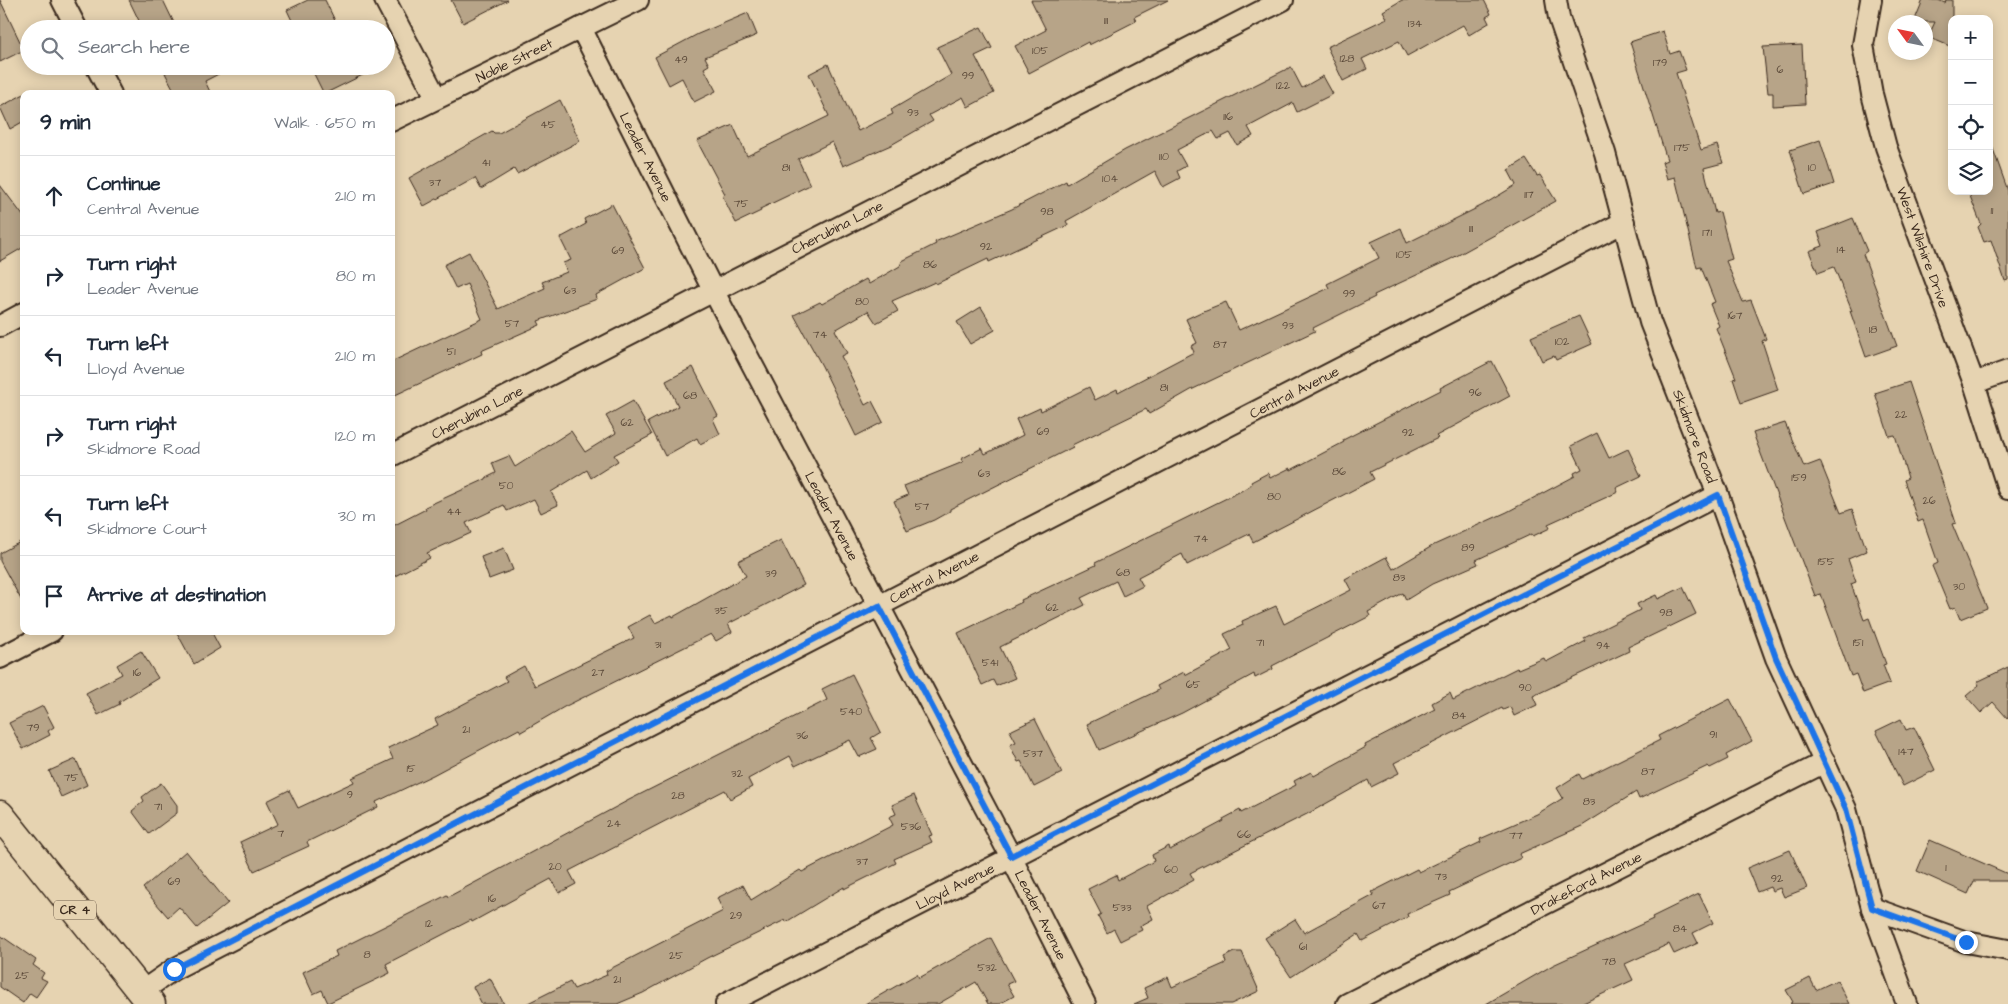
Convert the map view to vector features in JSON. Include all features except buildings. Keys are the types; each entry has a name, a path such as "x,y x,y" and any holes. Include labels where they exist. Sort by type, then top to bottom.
{"main road":[{"name":"CR 4","path":"0,815 146,998"}],"street":[{"path":"62,0 72,20"},
{"path":"385,0 436,97"},
{"name":"Noble Street","path":"395,118 638,0"},
{"name":"Cherubina Lane","path":"395,454 1283,0"},
{"name":"Skidmore Road","path":"1556,0 1559,18 1605,153 1650,322 1718,495 1776,658 1846,809 1872,908 1907,1004"},
{"name":"West Wilshire Drive","path":"1871,0 1863,45 1876,111 1886,147 1974,383 2008,489"},
{"name":"Leader Avenue","path":"581,28 714,290 1011,856 1085,1004"},
{"path":"101,75 109,90"},
{"name":"Central Avenue","path":"146,998 174,969 1624,222"},
{"path":"0,326 20,315"},
{"path":"1974,383 2008,371"},
{"name":"Lloyd Avenue","path":"726,1004 1011,856 1718,495"},
{"path":"0,658 44,635"},
{"name":"Drakeford Avenue","path":"1347,1004 1825,762"},
{"path":"1872,908 1966,942 2008,950"}],"route":[{"path":"174,969 879,606 1011,856 1718,495 1776,658 1846,809 1872,908 1966,942"}]}
